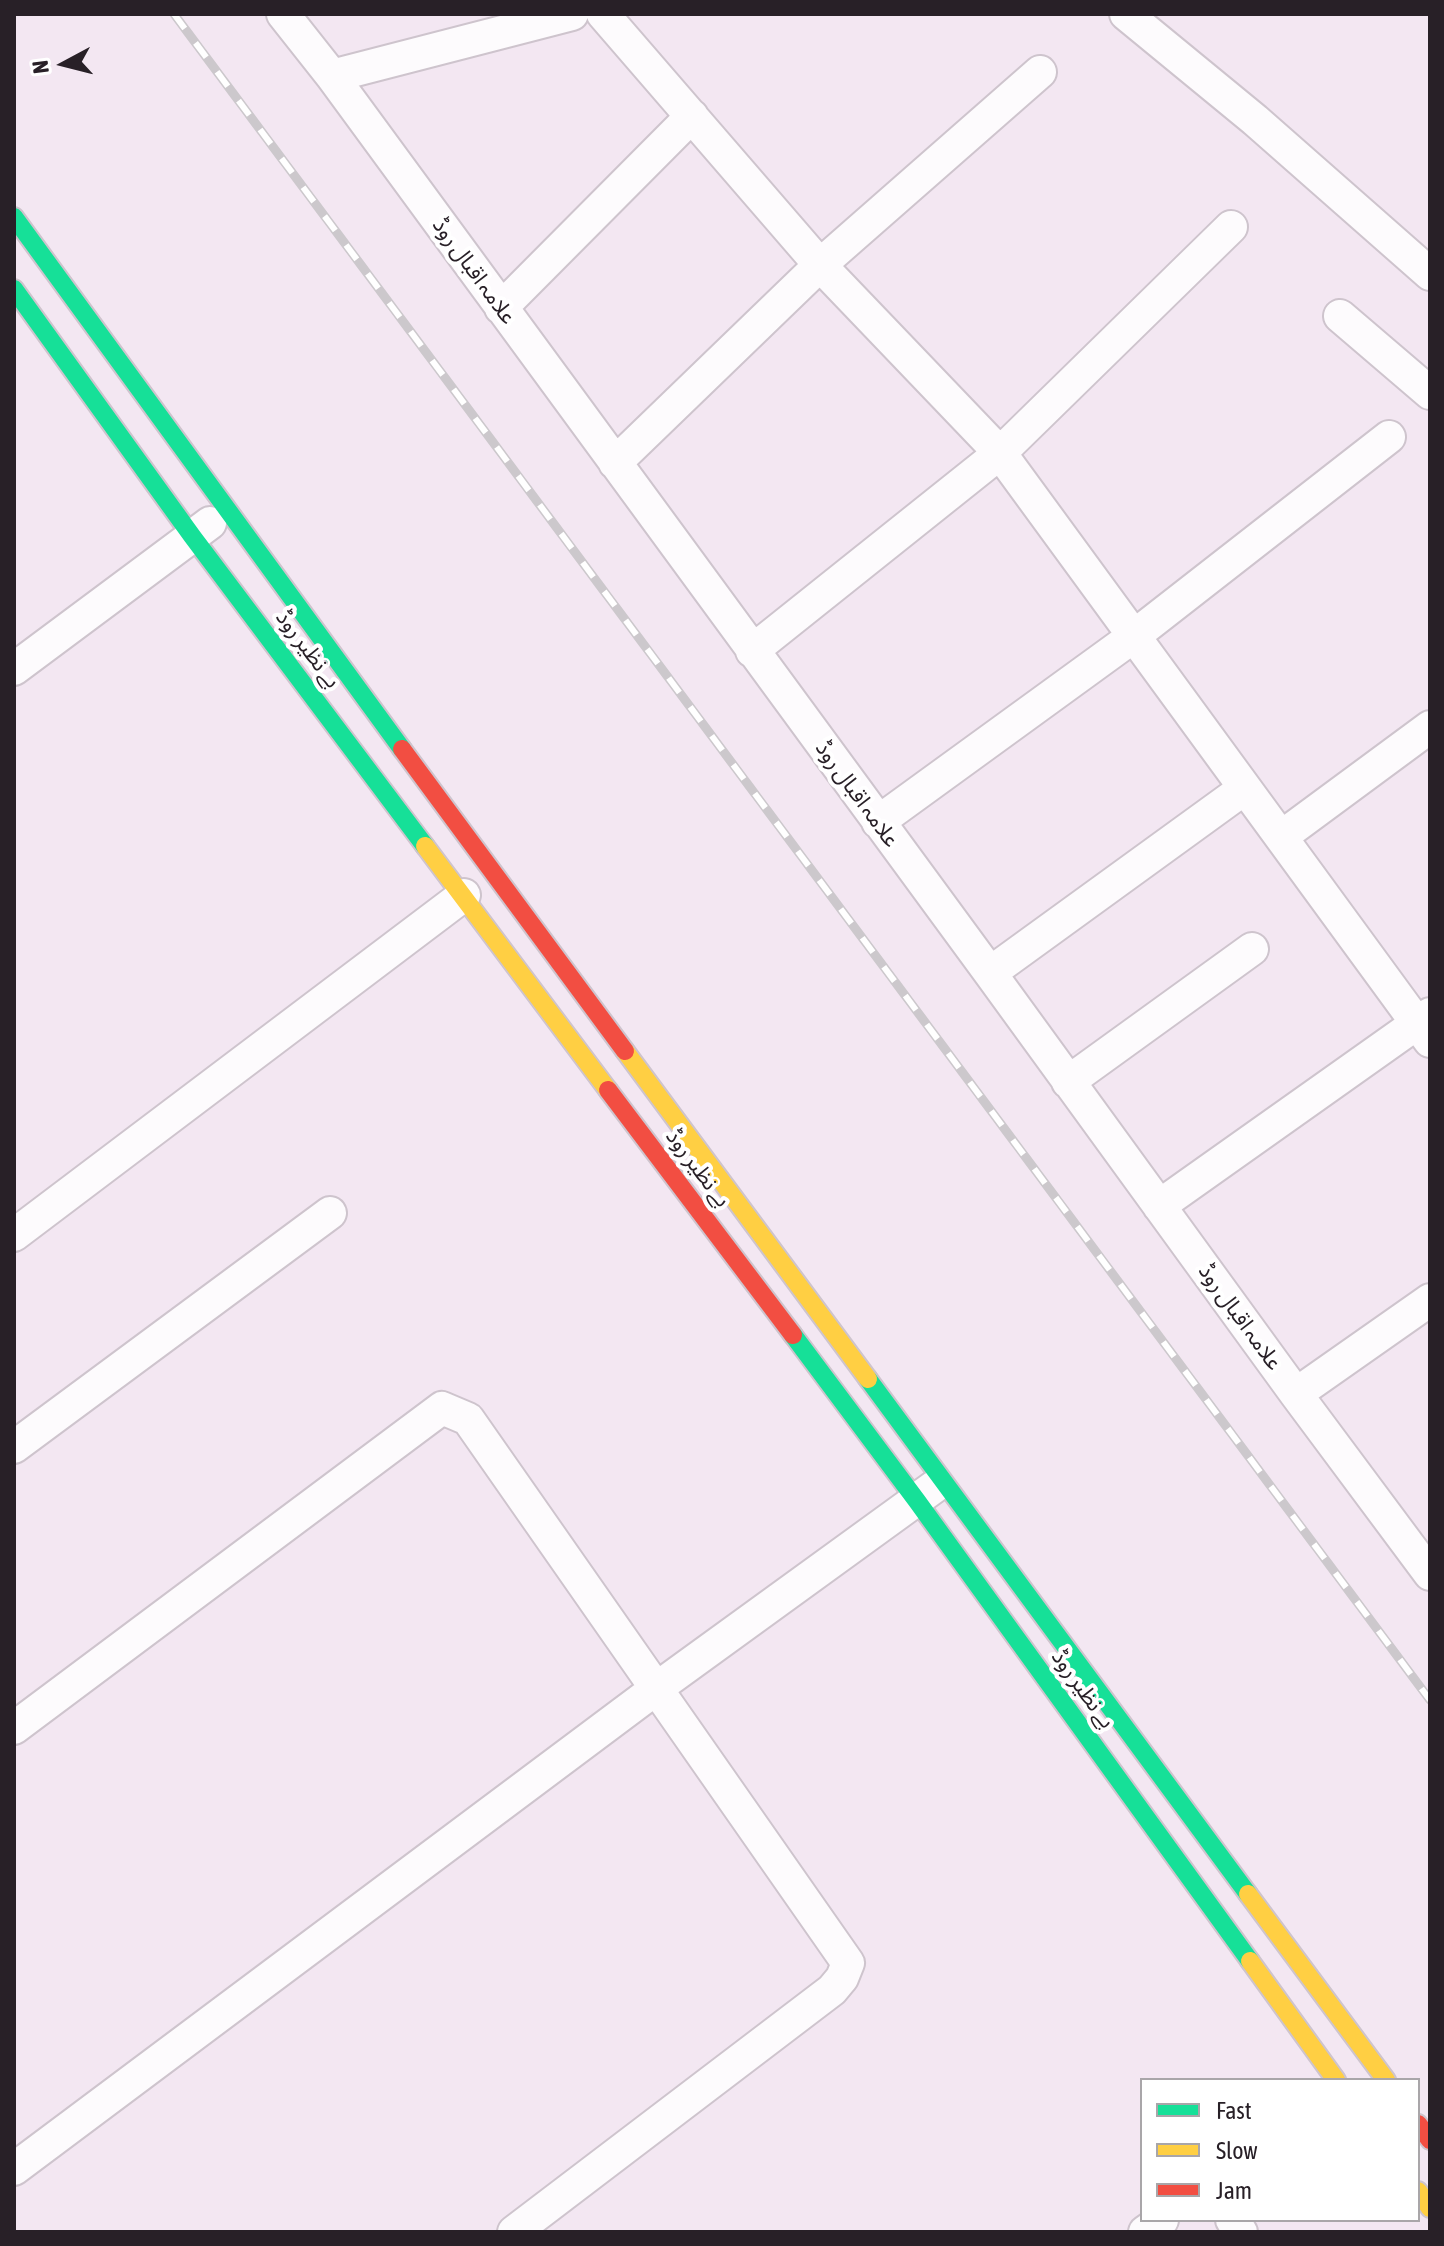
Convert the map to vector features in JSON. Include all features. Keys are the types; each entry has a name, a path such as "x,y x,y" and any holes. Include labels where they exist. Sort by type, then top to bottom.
{"main road":[{"path":"14,217 415,767 1385,2078"},
{"name":"بے نظیر روڈ","path":"14,289 192,536 917,1501 1335,2078"}],"street":[{"name":"علامہ اقبال روڈ","path":"283,14 332,76 1430,1574"},
{"path":"332,76 572,14"},
{"path":"603,14 820,265 1000,453 1281,837 1425,1026 1159,1206"},
{"path":"1126,14 1255,120 1430,274"},
{"path":"615,463 820,265 1040,72"},
{"path":"501,308 692,116"},
{"path":"752,651 1000,453 1231,227"},
{"path":"1340,316 1430,393"},
{"path":"878,822 1134,636 1389,437"},
{"path":"14,669 228,511"},
{"path":"1281,837 1430,727"},
{"path":"990,973 1245,788"},
{"path":"14,1235 464,895"},
{"path":"1068,1082 1252,949"},
{"path":"14,1447 330,1213"},
{"path":"1296,1394 1430,1300"},
{"path":"14,1728 442,1408 468,1419 848,1963 842,1978 832,1990 514,2232"},
{"path":"14,2169 657,1688 942,1481"}],"railway":[{"path":"174,14 1430,1700"}],"traffic: fast":[{"path":"14,217 402,749"},
{"path":"14,289 192,536 425,846"},
{"path":"793,1335 1250,1961"},
{"path":"868,1379 1248,1894"}],"traffic: slow":[{"path":"425,846 608,1090"},
{"path":"625,1051 868,1379"},
{"path":"1248,1894 1385,2078"},
{"path":"1250,1961 1335,2078"},
{"path":"1420,2194 1430,2208"}],"traffic: jam":[{"path":"402,749 625,1051"},
{"path":"608,1090 793,1335"},
{"path":"1420,2127 1430,2140"}]}
